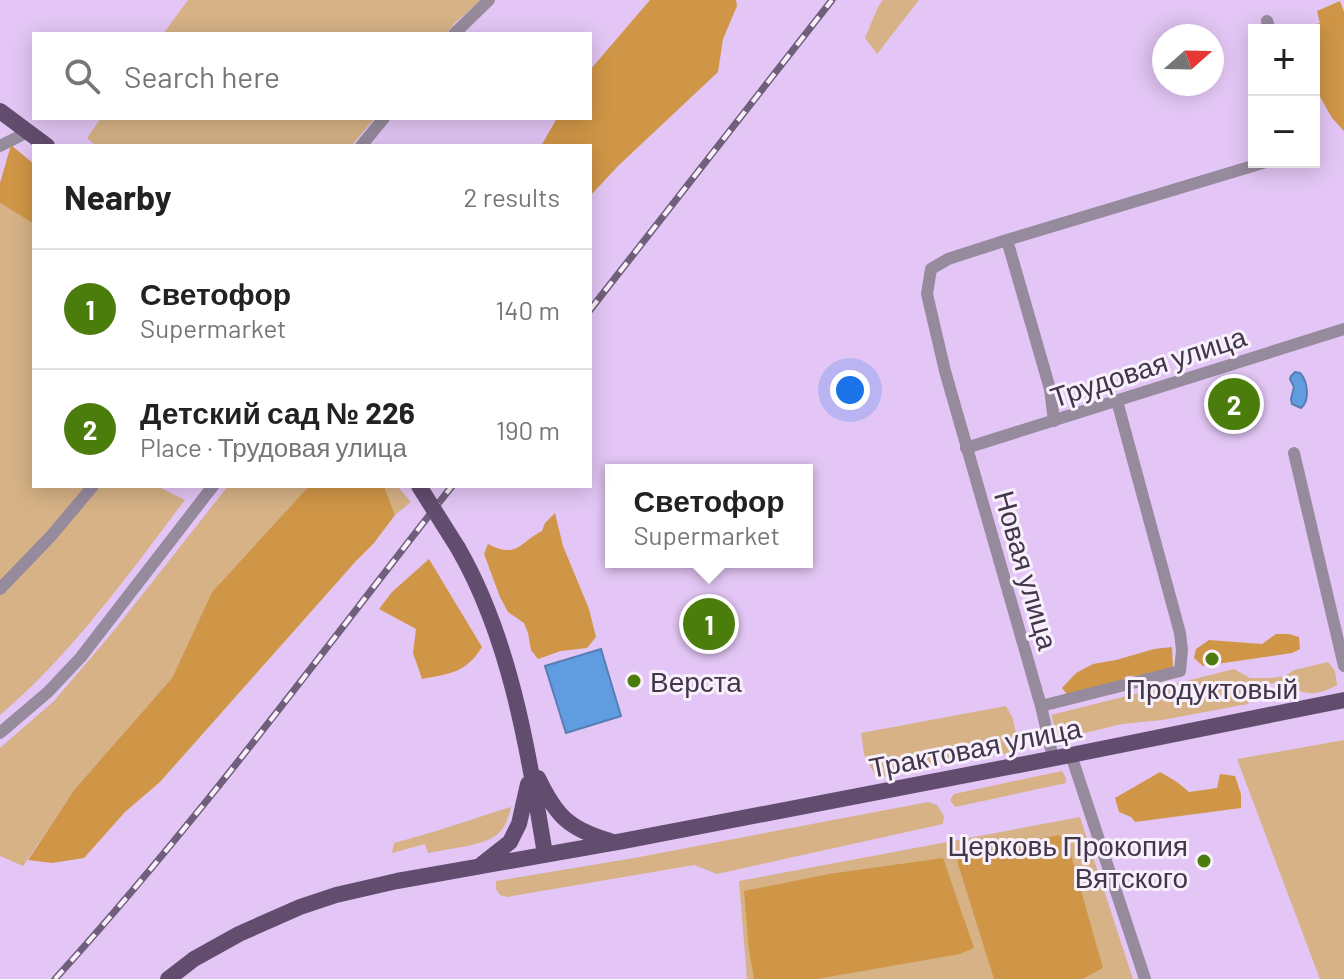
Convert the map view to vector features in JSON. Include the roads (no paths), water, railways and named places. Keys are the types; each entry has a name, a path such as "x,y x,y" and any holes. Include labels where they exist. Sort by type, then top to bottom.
{"main road":[{"path":"0,111 44,144"},
{"path":"168,979 194,959 239,934 336,895 545,854 529,758 508,671 467,563 420,488"},
{"name":"Трактовая улица","path":"545,854 1344,700"},
{"path":"529,758 564,820 577,829 615,842"},
{"path":"480,866 510,842 519,824 528,789 529,758"}],"street":[{"path":"456,32 489,0"},
{"path":"363,144 382,120"},
{"path":"0,146 28,132"},
{"path":"1054,421 1050,389 1007,240 1248,167"},
{"name":"Новая улица","path":"1007,240 948,259 931,269 927,294 945,371 1041,706 1053,758"},
{"name":"Трудовая улица","path":"966,448 1344,329"},
{"path":"1041,706 1180,671 1180,633 1117,401"},
{"path":"1294,453 1344,666"},
{"path":"0,589 91,488"},
{"path":"0,733 48,692 81,657 211,488"},
{"path":"1071,755 1145,979"}],"water":[{"path":"1295,372 1300,373 1306,386 1306,401 1301,408 1292,404 1291,399 1294,387 1290,379"},
{"path":"601,649 621,716 566,733 545,666"}],"railway":[{"path":"592,307 832,0"},
{"path":"55,979 209,798 450,488"}],"place":[{"name":"Детский сад № 226","path":"1234,404"},
{"name":"Светофор","path":"709,624"},
{"name":"Продуктовый","path":"1212,659"},
{"name":"Верста","path":"634,681"},
{"name":"Церковь Прокопия Вятского","path":"1204,861"}]}
